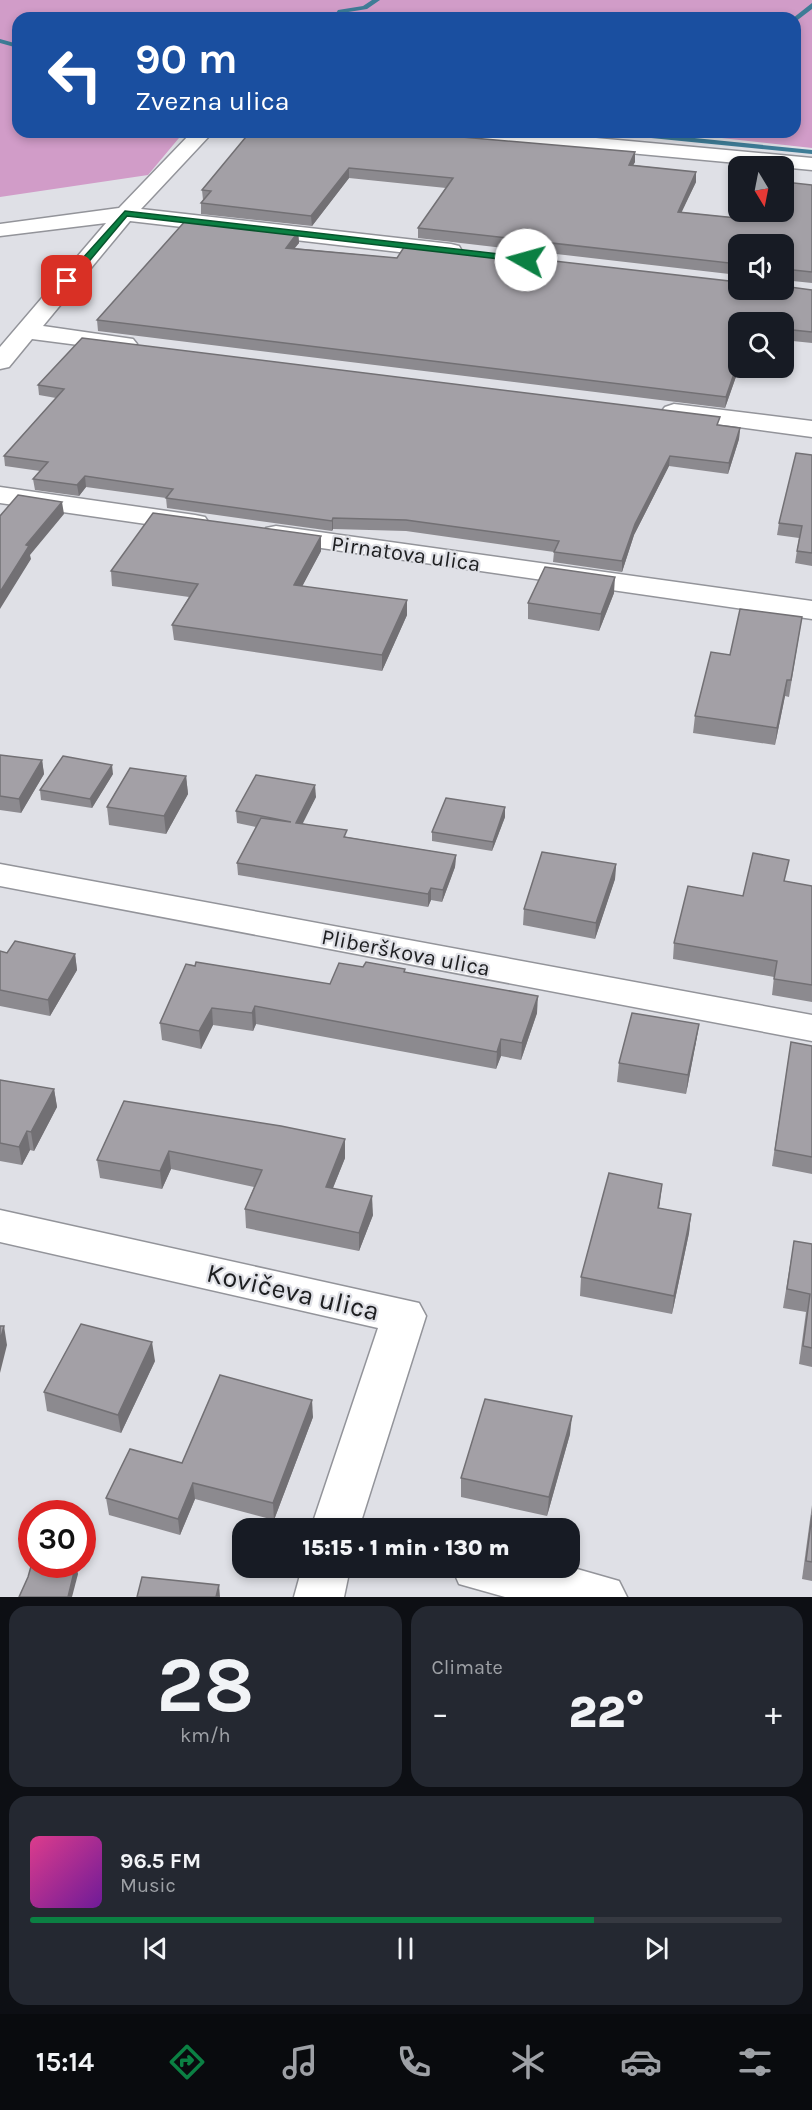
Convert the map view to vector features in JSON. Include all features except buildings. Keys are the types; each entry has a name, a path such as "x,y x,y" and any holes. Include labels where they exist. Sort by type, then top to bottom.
{"street":[{"path":"0,362 125,214 197,138"},
{"path":"532,138 812,164"},
{"path":"0,230 125,214 467,253"},
{"path":"24,331 154,347"},
{"path":"647,408 812,429"},
{"name":"Pirnatova ulica","path":"0,495 812,610"},
{"name":"Pliberškova ulica","path":"0,875 812,1028"},
{"name":"Kovičeva ulica","path":"0,1226 404,1316 338,1518"},
{"path":"319,1597 324,1578"},
{"path":"519,1578 602,1597"}],"shaded area":[{"path":"0,0 812,0 812,148 722,138 801,138 801,12 12,12 12,138 179,138 148,175 0,197"}],"waterway":[{"path":"339,12 365,8 377,0"},
{"path":"801,15 812,5"},
{"path":"0,41 12,44"},
{"path":"671,138 812,152"}],"route":[{"path":"67,281 125,214 526,260"}]}
